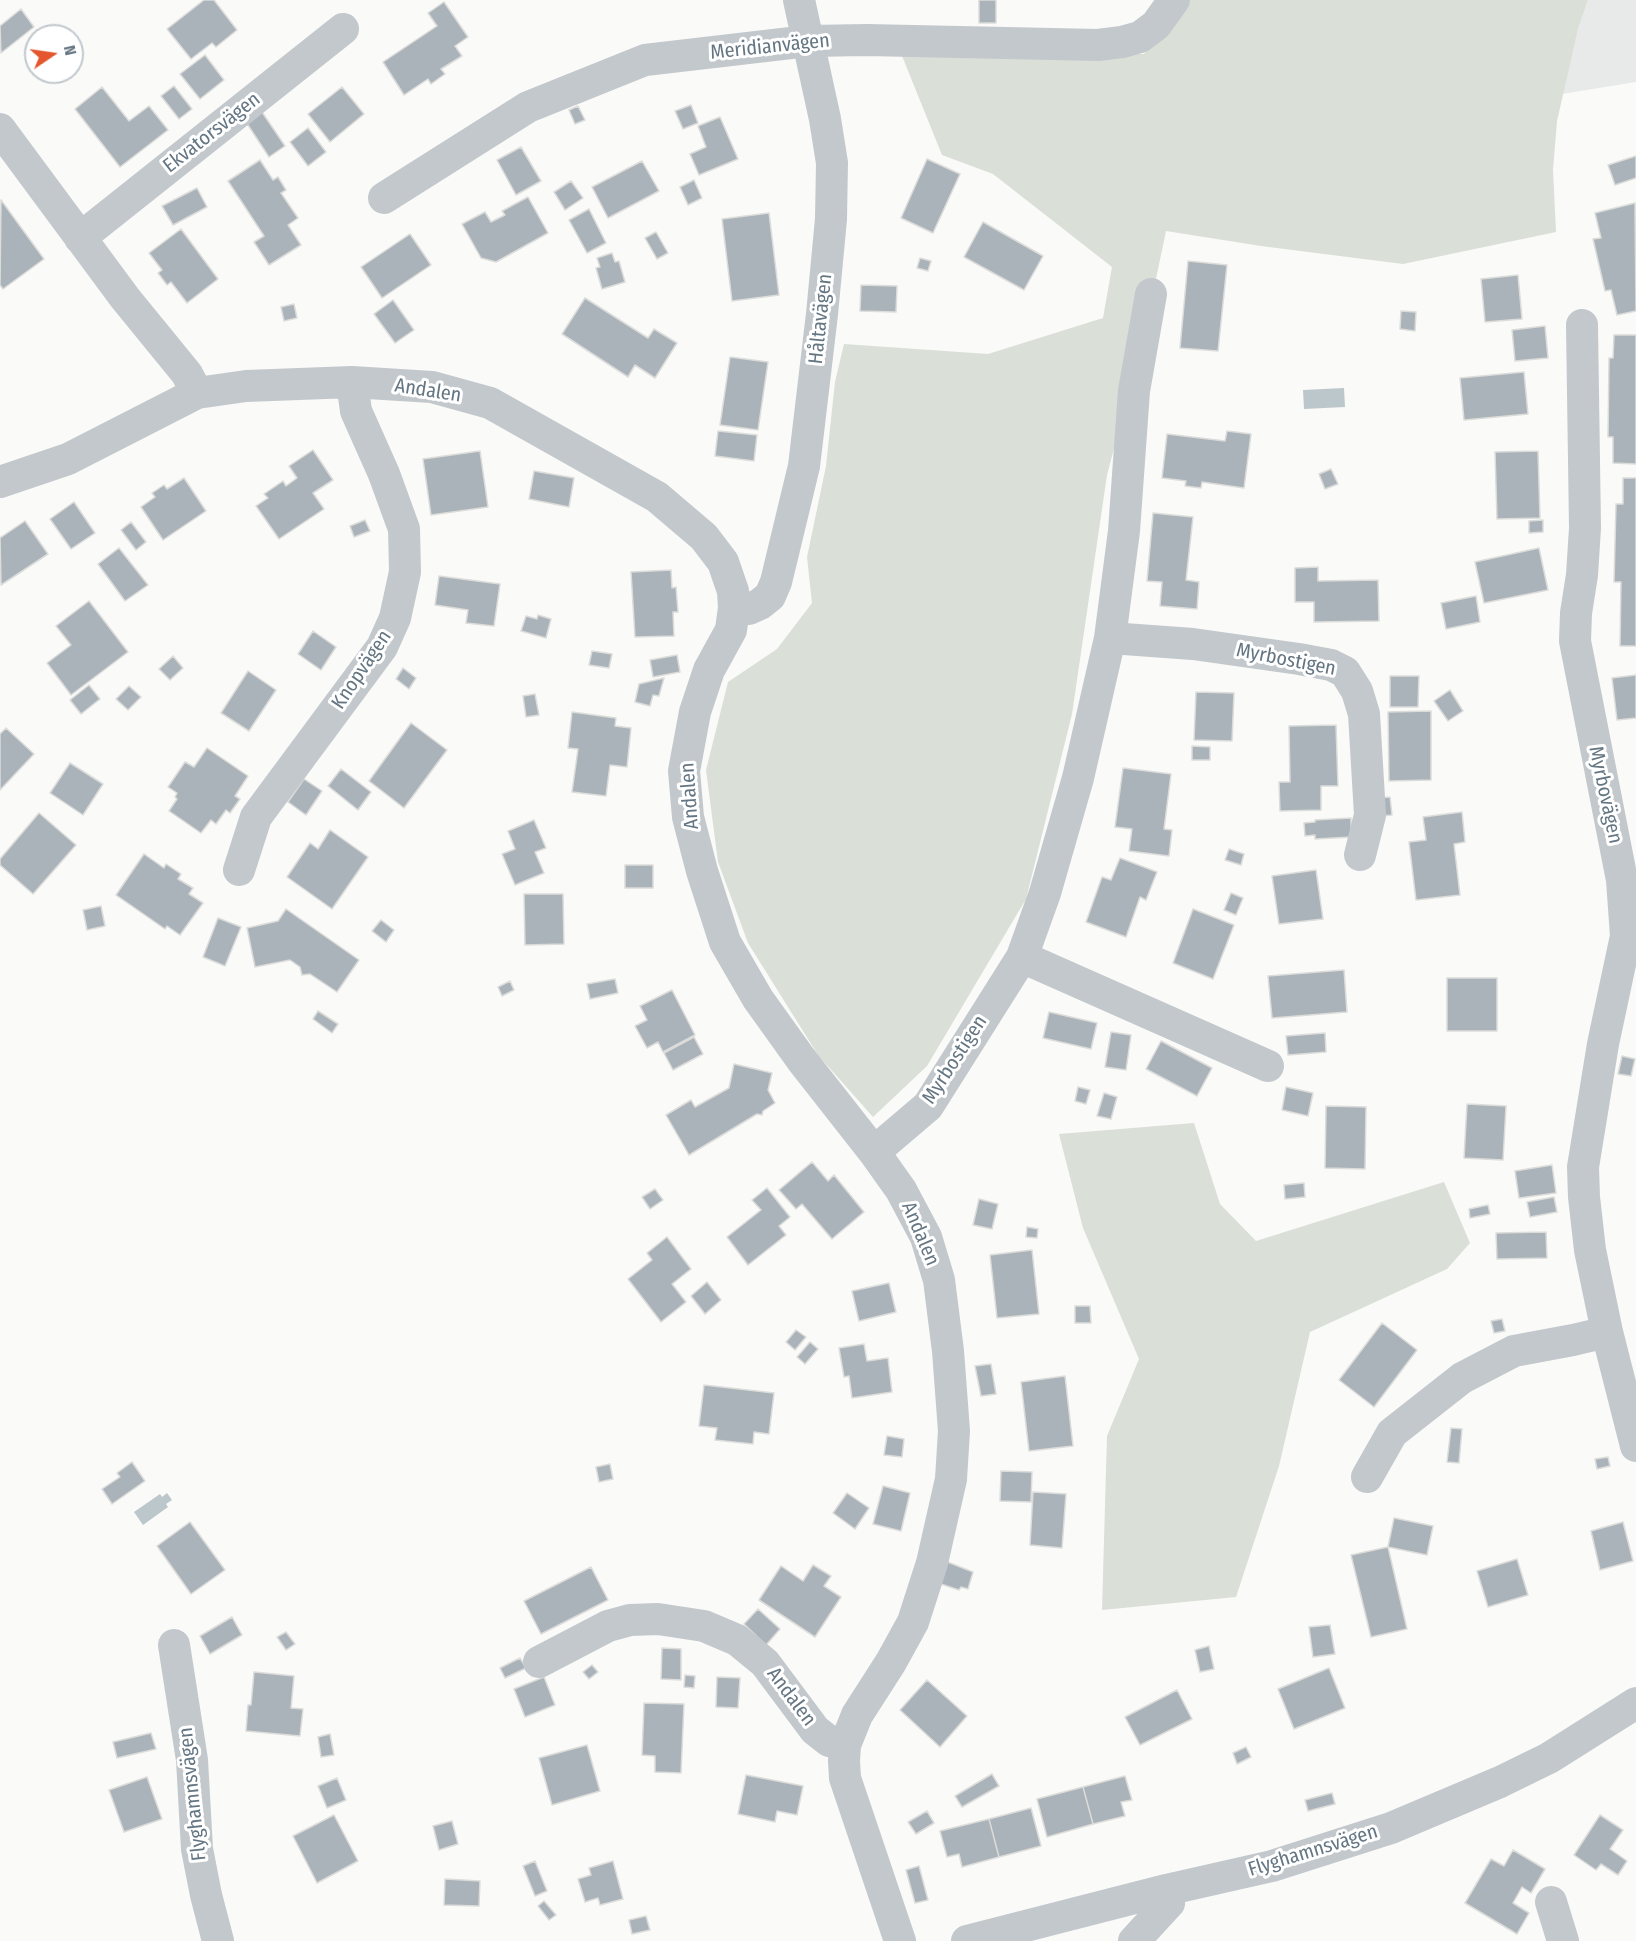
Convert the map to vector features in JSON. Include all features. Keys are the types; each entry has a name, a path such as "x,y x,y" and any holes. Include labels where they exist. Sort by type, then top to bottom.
{"street":[{"name":"Håltavägen","path":"734,608 749,609 760,604 770,596 776,582 804,466 824,303 831,219 832,164 799,0"},
{"name":"Meridianvägen","path":"384,198 528,107 645,60 808,41 867,39 1098,45 1140,37 1156,25 1174,0"},
{"name":"Ekvatorsvägen","path":"80,238 343,29"},
{"path":"0,129 125,297 188,374 197,393"},
{"name":"Myrbostigen","path":"874,1152 928,1106 1022,957 1045,893 1078,778 1110,638 1124,531 1134,391 1151,294"},
{"name":"Myrbovägen","path":"1582,325 1585,528 1575,641 1622,880 1626,936 1603,1044 1583,1167 1590,1250 1607,1332 1636,1446"},
{"name":"Andalen","path":"0,482 68,459 197,393 246,386 352,382 432,387 490,403 657,497 704,537 723,562 733,591 734,608 730,630 709,670 695,712 684,771 688,818 702,871 725,942 758,999 901,1190 926,1237 939,1280 948,1351 954,1431 951,1479 924,1590 913,1622 857,1715 845,1745 845,1778 900,1941"},
{"name":"Knopvägen","path":"240,870 256,817 382,647 398,607 405,572 404,529 384,474 356,411 352,382"},
{"name":"Myrbostigen","path":"1110,638 1193,644 1299,658 1331,665 1345,672 1357,691 1364,714 1370,815 1360,855"},
{"path":"1022,957 1268,1066"},
{"path":"1367,1477 1392,1433 1462,1378 1514,1351 1607,1332"},
{"name":"Andalen","path":"539,1662 608,1626 630,1620 658,1619 704,1626 737,1640 765,1662 815,1730 829,1741 845,1745"},
{"name":"Flyghamnsvägen","path":"174,1645 192,1760 197,1849 218,1941"},
{"name":"Flyghamnsvägen","path":"967,1941 1166,1890 1272,1866 1391,1828 1434,1811 1548,1758 1636,1703"},
{"path":"1134,1941 1169,1903 1166,1890"},
{"path":"1551,1902 1563,1941"}],"shaded area":[{"path":"1182,0 1588,0 1578,29 1557,121 1553,170 1556,232 1403,264 1166,231 1145,331 1107,475 1072,714 1026,899 927,1066 873,1117 818,1055 748,943 718,862 706,770 728,682 777,649 812,603 807,557 826,466 835,382 844,344 988,354 1103,318 1112,267 993,174 942,155 898,46 969,52 1144,54"},
{"path":"1588,0 1636,0 1636,82 1562,94 1578,29"},
{"path":"1344,388 1345,407 1304,409 1303,390"},
{"path":"1194,1123 1220,1204 1256,1241 1444,1182 1470,1243 1447,1269 1310,1332 1279,1466 1236,1597 1102,1610 1107,1436 1139,1359 1083,1228 1059,1134"},
{"path":"167,1493 172,1500 166,1504 168,1507 143,1525 134,1512 160,1494 162,1497"}],"building":[{"path":"204,0 214,0 237,30 216,47 212,43 191,59 167,29"},
{"path":"979,0 996,0 996,23 979,23"},
{"path":"444,2 468,37 455,46 462,56 441,69 445,74 431,84 428,79 404,95 383,62 437,26 428,13"},
{"path":"21,9 32,24 24,24 24,35 1,53 0,26"},
{"path":"205,55 224,80 200,99 180,74"},
{"path":"174,86 192,109 179,119 161,96"},
{"path":"102,87 129,121 149,106 168,130 120,167 75,109"},
{"path":"342,87 364,114 330,142 308,114"},
{"path":"691,105 698,123 683,129 675,111"},
{"path":"578,106 585,120 575,124 569,110"},
{"path":"262,112 285,146 269,157 246,122"},
{"path":"720,117 738,159 699,175 690,154 706,147 698,126"},
{"path":"308,128 326,152 308,166 290,142"},
{"path":"521,147 541,181 516,195 497,160"},
{"path":"1636,156 1636,178 1615,185 1608,165"},
{"path":"927,159 960,174 933,233 901,218"},
{"path":"260,160 273,180 278,177 286,190 281,193 298,218 288,225 301,245 269,265 254,242 264,236 228,181"},
{"path":"642,161 659,191 608,218 592,187"},
{"path":"694,180 702,198 688,205 680,187"},
{"path":"571,181 583,198 565,210 554,192"},
{"path":"197,188 207,207 173,225 162,206"},
{"path":"528,197 548,233 496,262 481,258 462,224 485,212 491,222 505,215 502,211"},
{"path":"1,200 44,259 3,289 0,285"},
{"path":"1635,203 1636,311 1617,315 1611,290 1605,291 1593,239 1601,238 1595,213"},
{"path":"589,209 606,243 587,253 569,220"},
{"path":"769,213 779,295 732,301 722,219"},
{"path":"983,222 1043,256 1024,290 964,257"},
{"path":"181,229 218,279 187,303 171,282 167,285 158,273 162,270 149,253"},
{"path":"656,232 668,253 657,259 645,238"},
{"path":"410,234 431,265 382,298 361,267"},
{"path":"612,253 615,262 619,261 625,282 602,289 596,268 600,267 597,258"},
{"path":"920,258 931,261 928,271 917,268"},
{"path":"1188,261 1227,265 1218,351 1180,348"},
{"path":"1518,275 1522,319 1485,322 1481,279"},
{"path":"861,285 897,286 896,312 860,311"},
{"path":"585,298 648,338 654,329 677,343 655,378 635,365 628,377 562,334"},
{"path":"393,300 414,330 395,343 374,314"},
{"path":"294,304 297,318 284,321 281,307"},
{"path":"1401,311 1416,312 1415,331 1400,329"},
{"path":"1545,326 1548,358 1515,361 1512,330"},
{"path":"1614,335 1636,335 1636,464 1613,463 1613,437 1608,437 1609,358 1613,358"},
{"path":"730,357 768,362 758,430 720,425"},
{"path":"1524,372 1528,414 1464,420 1460,378"},
{"path":"718,431 757,435 754,461 715,456"},
{"path":"1227,431 1251,434 1244,488 1202,482 1201,488 1185,486 1186,481 1162,478 1167,434 1225,441"},
{"path":"313,450 333,480 313,493 324,509 279,539 256,506 268,498 264,494 283,481 286,486 297,478 289,466"},
{"path":"480,451 488,507 431,515 423,459"},
{"path":"1538,451 1540,518 1497,519 1495,452"},
{"path":"1331,469 1338,484 1325,489 1319,474"},
{"path":"534,471 574,478 569,507 529,499"},
{"path":"184,478 206,511 163,540 141,507 155,497 152,493 164,485 167,489"},
{"path":"1623,478 1636,478 1636,646 1620,646 1621,582 1614,582 1616,504 1623,504"},
{"path":"74,502 95,533 71,549 50,519"},
{"path":"1153,513 1193,517 1186,580 1199,582 1197,609 1160,606 1162,582 1147,581"},
{"path":"365,520 370,531 354,537 350,526"},
{"path":"1543,520 1543,532 1529,533 1529,521"},
{"path":"25,521 48,554 1,585 0,538"},
{"path":"131,522 146,542 136,550 121,530"},
{"path":"119,548 148,585 125,601 98,564"},
{"path":"1539,548 1548,590 1484,603 1475,562"},
{"path":"1318,567 1318,581 1378,580 1379,621 1314,622 1314,602 1295,602 1295,568"},
{"path":"671,570 672,588 676,587 678,612 673,612 674,636 635,637 631,572"},
{"path":"439,576 500,584 494,626 466,623 468,610 435,605"},
{"path":"1476,596 1480,622 1446,629 1441,603"},
{"path":"89,601 128,652 71,695 47,663 71,645 56,626"},
{"path":"538,615 551,619 546,638 521,631 526,616 537,619"},
{"path":"313,631 336,647 321,670 298,654"},
{"path":"592,651 612,654 609,668 589,665"},
{"path":"677,655 680,672 653,677 650,660"},
{"path":"173,656 183,668 170,680 159,669"},
{"path":"403,668 416,678 409,689 396,679"},
{"path":"248,671 276,690 249,731 221,713"},
{"path":"1636,675 1636,718 1617,720 1612,678"},
{"path":"1390,676 1419,676 1418,707 1390,707"},
{"path":"664,678 659,696 653,695 650,706 635,702 639,684"},
{"path":"89,685 100,699 81,714 70,700"},
{"path":"129,686 141,697 128,710 116,699"},
{"path":"1450,690 1463,711 1448,721 1434,701"},
{"path":"1196,692 1234,693 1232,741 1194,740"},
{"path":"535,694 539,715 526,717 523,696"},
{"path":"1431,711 1431,780 1389,781 1388,712"},
{"path":"572,712 616,718 615,726 631,728 627,767 610,765 606,796 572,792 578,749 568,748"},
{"path":"411,723 447,750 404,808 369,781"},
{"path":"1336,725 1338,786 1321,786 1321,810 1280,811 1279,782 1290,782 1289,726"},
{"path":"6,728 34,754 0,790 0,734"},
{"path":"1192,746 1210,747 1210,760 1192,760"},
{"path":"207,748 248,776 235,796 240,799 230,813 226,810 216,824 211,820 201,833 169,811 177,799 175,797 177,793 168,787 185,762 194,767"},
{"path":"70,763 103,784 83,815 50,793"},
{"path":"1123,768 1171,774 1164,829 1172,830 1169,856 1129,851 1132,829 1115,827"},
{"path":"341,769 371,792 358,810 328,786"},
{"path":"304,779 322,791 306,815 288,802"},
{"path":"1390,797 1392,815 1381,816 1379,798"},
{"path":"1462,812 1465,842 1454,844 1460,895 1416,900 1409,842 1426,840 1423,817"},
{"path":"39,813 76,845 33,894 0,865 0,859"},
{"path":"1351,818 1351,837 1315,839 1315,835 1305,836 1304,823 1315,822 1315,820"},
{"path":"534,820 546,848 535,852 544,873 515,885 502,854 515,849 508,831"},
{"path":"330,830 368,857 332,909 287,877 310,843 318,849"},
{"path":"1229,849 1244,854 1241,865 1225,860"},
{"path":"144,854 164,868 166,864 181,874 178,879 193,888 189,894 203,903 180,935 167,926 165,929 116,895"},
{"path":"1120,858 1157,872 1146,900 1140,897 1126,937 1086,922 1102,877 1111,880"},
{"path":"625,865 653,865 653,888 625,888"},
{"path":"1316,870 1323,919 1279,924 1272,876"},
{"path":"1231,893 1243,898 1236,915 1224,910"},
{"path":"524,894 563,894 564,944 525,945"},
{"path":"101,906 105,926 87,930 83,910"},
{"path":"286,909 359,960 337,992 310,974 302,975 300,967 290,960 255,967 247,928 278,921"},
{"path":"1193,909 1234,925 1213,979 1173,963"},
{"path":"218,918 241,927 225,966 203,957"},
{"path":"381,920 394,930 386,942 372,931"},
{"path":"1344,970 1347,1012 1272,1018 1268,976"},
{"path":"1447,978 1497,978 1497,1031 1447,1031"},
{"path":"615,979 618,993 590,999 587,984"},
{"path":"510,981 514,990 502,996 498,987"},
{"path":"672,990 695,1035 663,1052 658,1042 647,1048 635,1026 647,1020 640,1006"},
{"path":"318,1011 338,1024 332,1033 313,1019"},
{"path":"1049,1012 1097,1023 1091,1049 1043,1038"},
{"path":"1111,1032 1131,1035 1126,1070 1105,1067"},
{"path":"1325,1033 1326,1052 1288,1055 1286,1036"},
{"path":"694,1037 703,1054 673,1070 664,1053"},
{"path":"1161,1041 1212,1068 1197,1096 1146,1069"},
{"path":"1622,1056 1635,1059 1631,1076 1618,1074"},
{"path":"734,1064 772,1073 768,1090 775,1103 763,1111 762,1115 757,1114 689,1155 666,1115 691,1100 695,1107 729,1088"},
{"path":"1078,1087 1090,1090 1086,1104 1075,1101"},
{"path":"1286,1087 1313,1093 1308,1116 1282,1110"},
{"path":"1104,1093 1117,1097 1111,1119 1097,1116"},
{"path":"1467,1104 1506,1106 1503,1160 1464,1158"},
{"path":"1326,1106 1366,1107 1365,1169 1325,1168"},
{"path":"812,1162 828,1181 834,1175 864,1212 832,1239 802,1204 796,1209 779,1190"},
{"path":"1552,1165 1556,1193 1519,1198 1515,1171"},
{"path":"1304,1183 1305,1197 1285,1199 1284,1185"},
{"path":"767,1188 790,1217 779,1226 786,1235 748,1265 727,1237 761,1210 752,1200"},
{"path":"655,1189 663,1200 650,1209 642,1197"},
{"path":"1554,1197 1557,1212 1530,1217 1527,1202"},
{"path":"979,1199 998,1204 992,1229 973,1225"},
{"path":"1488,1205 1490,1214 1470,1218 1469,1209"},
{"path":"1027,1227 1038,1229 1037,1238 1026,1237"},
{"path":"1546,1232 1547,1258 1497,1259 1496,1233"},
{"path":"667,1237 691,1269 672,1284 686,1302 661,1322 628,1279 652,1260 647,1253"},
{"path":"1032,1250 1039,1314 997,1318 990,1255"},
{"path":"707,1282 721,1300 705,1314 691,1296"},
{"path":"889,1283 896,1312 859,1321 852,1291"},
{"path":"1075,1306 1090,1306 1091,1323 1075,1323"},
{"path":"1502,1319 1505,1331 1494,1333 1491,1321"},
{"path":"1382,1323 1417,1350 1374,1407 1339,1380"},
{"path":"796,1330 806,1337 795,1350 786,1342"},
{"path":"810,1342 818,1349 805,1364 797,1357"},
{"path":"864,1344 867,1361 888,1358 892,1392 852,1398 849,1376 844,1377 839,1348"},
{"path":"991,1364 996,1394 981,1396 975,1366"},
{"path":"1065,1376 1073,1446 1029,1451 1021,1382"},
{"path":"704,1385 774,1393 769,1434 754,1432 753,1444 715,1440 717,1428 699,1426"},
{"path":"1451,1428 1462,1429 1459,1463 1447,1462"},
{"path":"887,1436 904,1439 902,1457 884,1455"},
{"path":"1608,1457 1610,1466 1597,1469 1595,1459"},
{"path":"132,1462 145,1481 112,1504 102,1489 120,1477 117,1473"},
{"path":"610,1464 613,1479 599,1482 596,1467"},
{"path":"1001,1471 1032,1472 1031,1502 1000,1501"},
{"path":"883,1486 910,1493 901,1531 873,1524"},
{"path":"1033,1492 1066,1494 1062,1548 1030,1545"},
{"path":"847,1493 869,1508 855,1529 833,1513"},
{"path":"1394,1518 1433,1526 1427,1555 1388,1547"},
{"path":"190,1522 225,1570 191,1594 157,1546"},
{"path":"1623,1522 1633,1561 1600,1570 1591,1531"},
{"path":"1388,1547 1407,1629 1371,1637 1351,1555"},
{"path":"1517,1559 1528,1595 1488,1607 1477,1571"},
{"path":"945,1561 973,1572 968,1589 961,1587 959,1590 938,1583"},
{"path":"813,1565 831,1576 824,1586 841,1597 815,1637 759,1600 781,1566 803,1581"},
{"path":"591,1567 608,1600 541,1634 524,1601"},
{"path":"758,1609 780,1629 766,1645 744,1624"},
{"path":"232,1617 242,1635 210,1654 200,1636"},
{"path":"1330,1625 1335,1654 1313,1657 1309,1627"},
{"path":"286,1632 295,1644 286,1650 277,1637"},
{"path":"1209,1646 1214,1669 1200,1672 1195,1650"},
{"path":"662,1648 681,1649 681,1680 661,1679"},
{"path":"520,1658 526,1668 505,1678 500,1668"},
{"path":"592,1665 598,1672 589,1679 583,1672"},
{"path":"1329,1668 1345,1708 1294,1729 1278,1689"},
{"path":"254,1672 294,1676 291,1708 303,1709 300,1736 246,1731"},
{"path":"685,1675 695,1676 694,1688 684,1687"},
{"path":"544,1677 555,1705 525,1717 514,1689"},
{"path":"717,1677 740,1678 738,1708 716,1707"},
{"path":"927,1680 967,1716 940,1747 900,1710"},
{"path":"1177,1690 1192,1719 1140,1745 1125,1717"},
{"path":"644,1703 684,1704 681,1773 655,1772 655,1756 642,1755"},
{"path":"151,1733 156,1749 117,1758 113,1742"},
{"path":"330,1734 334,1755 321,1757 318,1737"},
{"path":"587,1745 600,1791 552,1805 539,1758"},
{"path":"1246,1747 1251,1757 1237,1764 1233,1753"},
{"path":"992,1774 999,1786 962,1807 955,1796"},
{"path":"746,1775 803,1786 797,1815 777,1811 775,1822 738,1814"},
{"path":"1125,1776 1132,1800 1121,1802 1125,1816 1093,1824 1083,1787"},
{"path":"147,1777 162,1819 124,1832 109,1790"},
{"path":"337,1778 346,1800 327,1808 318,1786"},
{"path":"1083,1787 1093,1824 1047,1837 1037,1799"},
{"path":"1332,1793 1335,1804 1308,1811 1305,1800"},
{"path":"1031,1808 1041,1846 999,1857 989,1819"},
{"path":"927,1811 934,1823 916,1834 908,1822"},
{"path":"334,1815 358,1861 317,1883 293,1836"},
{"path":"1600,1815 1623,1830 1610,1849 1627,1861 1618,1875 1601,1864 1596,1870 1574,1855"},
{"path":"989,1819 999,1857 962,1867 959,1854 947,1857 940,1831"},
{"path":"452,1821 458,1844 439,1850 433,1826"},
{"path":"1513,1850 1545,1869 1531,1893 1522,1887 1513,1903 1529,1913 1517,1934 1465,1903 1491,1859 1504,1866"},
{"path":"535,1861 547,1891 535,1896 523,1866"},
{"path":"613,1861 623,1899 600,1905 598,1898 585,1902 578,1879 591,1875 589,1868"},
{"path":"919,1866 928,1900 915,1903 906,1870"},
{"path":"445,1879 480,1881 479,1906 444,1905"},
{"path":"544,1901 556,1915 549,1920 538,1906"},
{"path":"646,1916 650,1930 632,1934 629,1920"}]}
